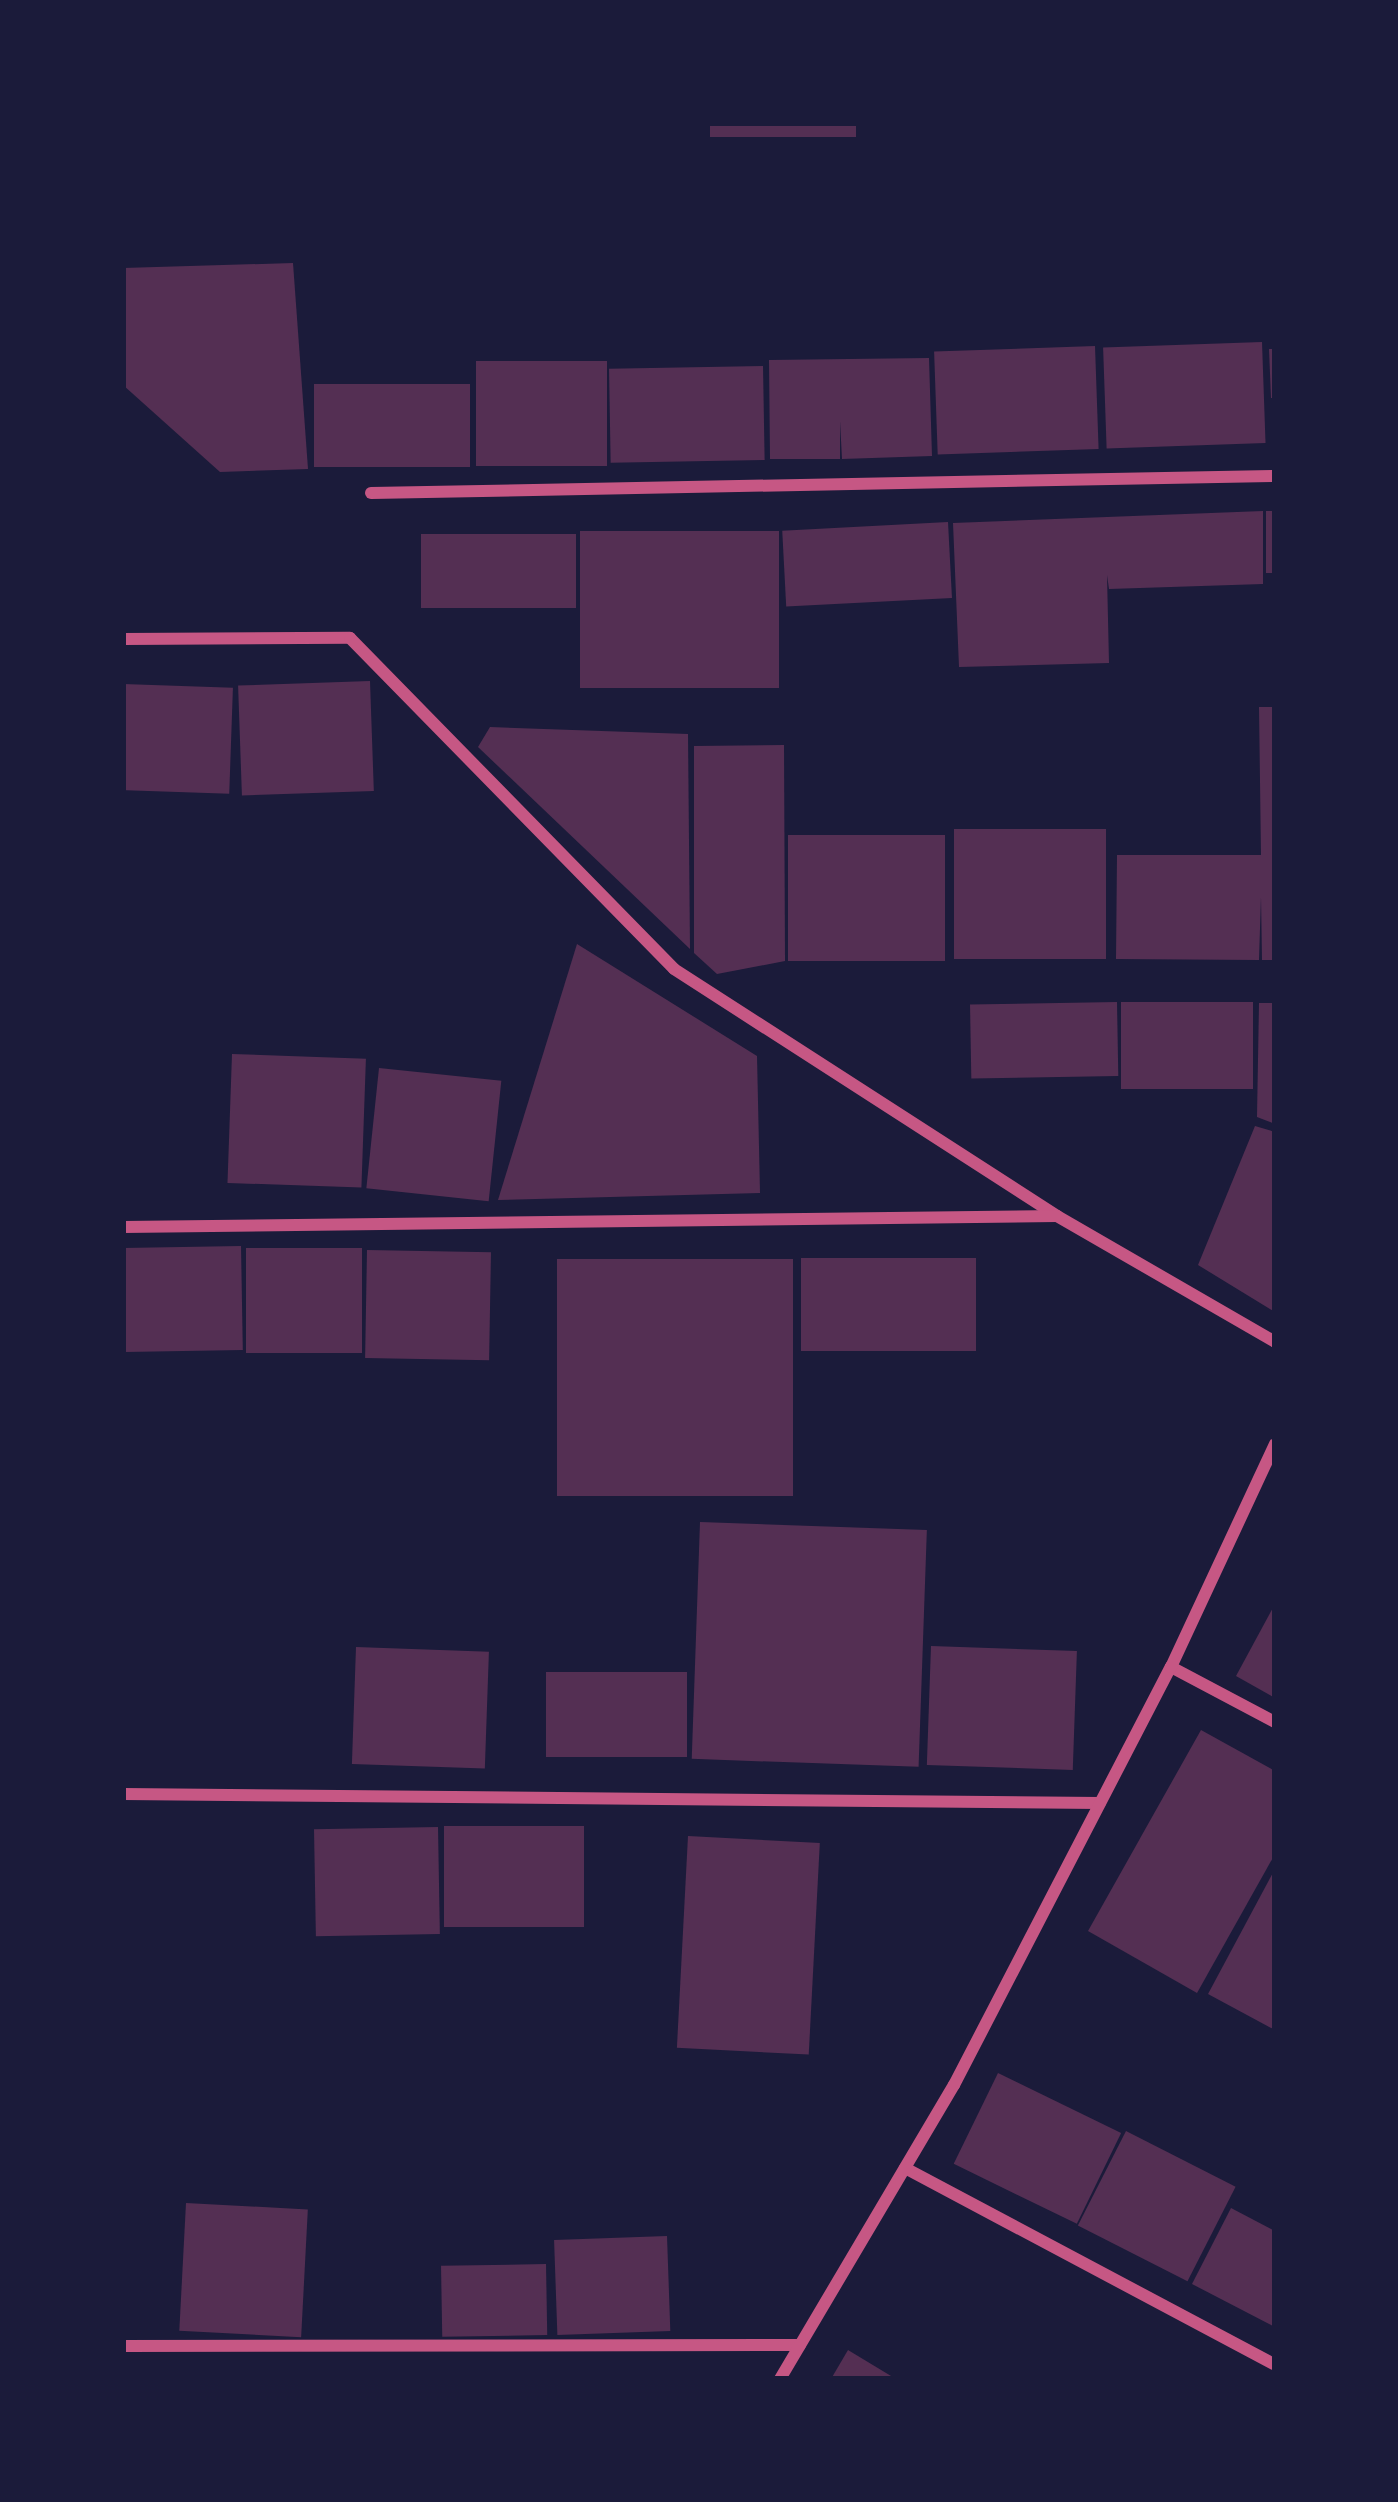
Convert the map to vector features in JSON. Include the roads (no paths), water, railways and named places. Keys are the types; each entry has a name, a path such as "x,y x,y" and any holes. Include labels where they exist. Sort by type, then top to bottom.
{"street":[{"path":"371,494 1275,476"},
{"path":"123,639 350,638 674,969 1058,1216 1275,1342"},
{"path":"123,1227 1058,1216"},
{"path":"780,2379 905,2168 1100,1803 1171,1666 1275,1444"},
{"path":"1171,1666 1275,1721"},
{"path":"123,1794 1100,1803"},
{"path":"905,2168 1275,2365"},
{"path":"123,2346 800,2345"}]}
